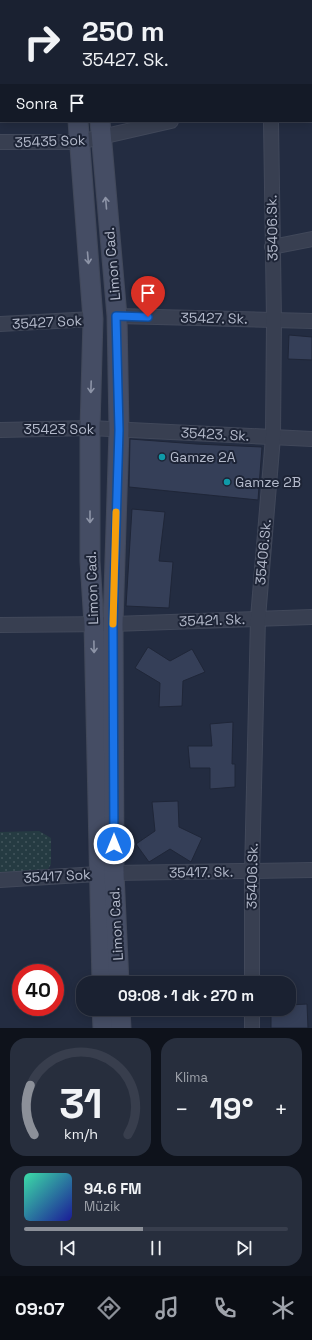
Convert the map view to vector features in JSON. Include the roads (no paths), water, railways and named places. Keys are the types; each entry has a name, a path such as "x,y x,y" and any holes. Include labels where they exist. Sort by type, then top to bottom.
{"street":[{"name":"Limon Cad.","path":"78,122 93,319 90,428 90,561 107,874 118,976"},
{"name":"35435 Sok","path":"0,142 79,142 100,129 162,122"},
{"name":"35406.Sk.","path":"252,976 252,872 258,618 273,437 274,320 271,122"},
{"name":"Limon Cad.","path":"100,129 116,316 119,430 107,874 102,976"},
{"path":"272,247 312,238"},
{"name":"35427. Sk.","path":"116,316 312,320"},
{"name":"35427 Sok","path":"0,324 93,319"},
{"name":"35423 Sok","path":"0,430 90,428 119,430"},
{"name":"35423. Sk.","path":"119,430 312,439"},
{"name":"35421. Sk.","path":"0,625 113,624 312,617"},
{"name":"35417. Sk.","path":"107,874 312,870"},
{"name":"35417 Sok","path":"0,880 107,874"},
{"path":"102,1016 103,1028"},
{"path":"120,1016 121,1028"},
{"path":"252,1016 252,1028"}],"place":[{"name":"Gamze 2A","path":"162,457"},
{"name":"Gamze 2B","path":"227,482"}]}
